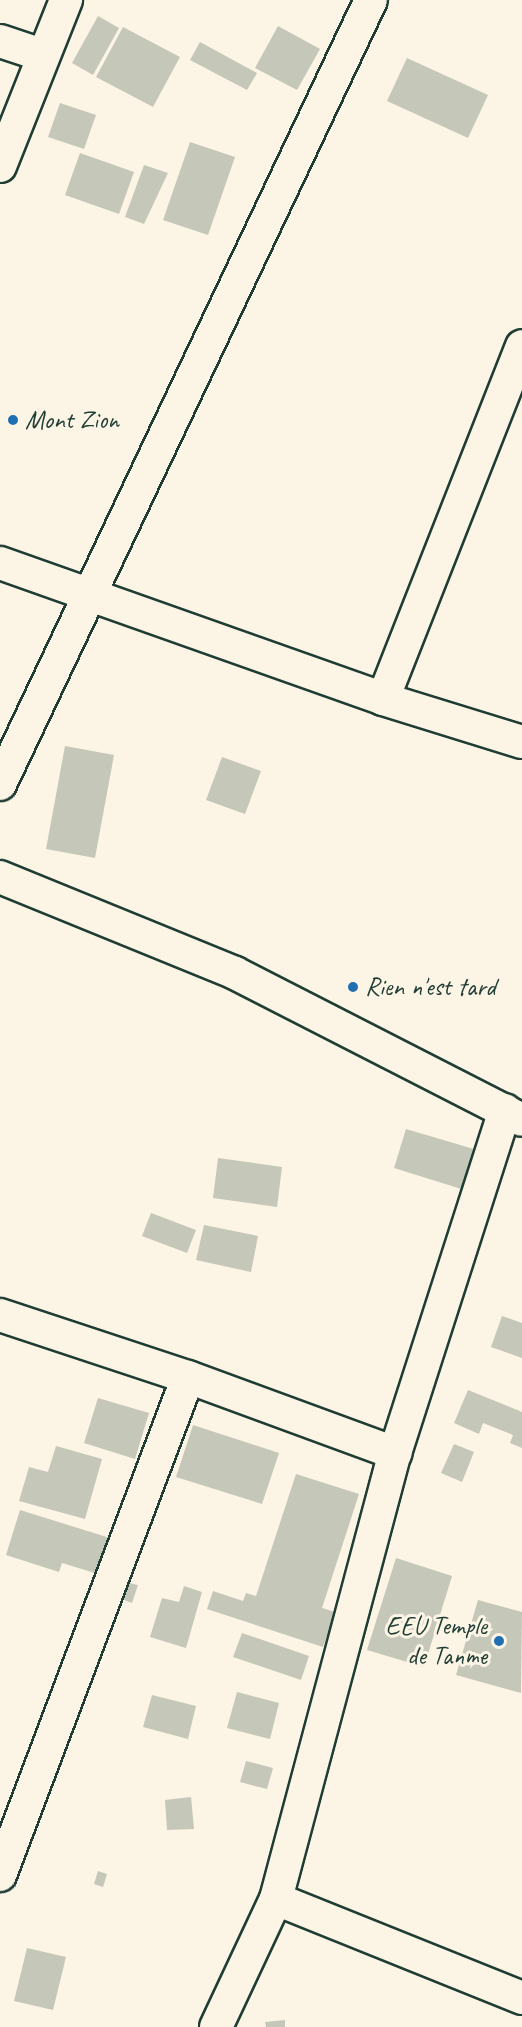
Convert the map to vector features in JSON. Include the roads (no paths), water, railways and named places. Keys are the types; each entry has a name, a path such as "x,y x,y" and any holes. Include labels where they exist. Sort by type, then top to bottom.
{"street":[{"path":"0,166 42,55 66,0"},
{"path":"0,784 86,596 371,0"},
{"path":"0,41 42,55"},
{"path":"383,699 522,346"},
{"path":"0,564 383,699 522,742"},
{"path":"0,877 235,973 514,1115 395,1453 276,1899 216,2027"},
{"path":"0,1315 188,1377 395,1453"},
{"path":"0,1875 188,1377"},
{"path":"276,1899 522,1998"}],"place":[{"name":"Mont Zion","path":"13,420"},
{"name":"Rien n'est tard","path":"353,987"},
{"name":"EEU Temple de Tanme","path":"499,1641"}]}
